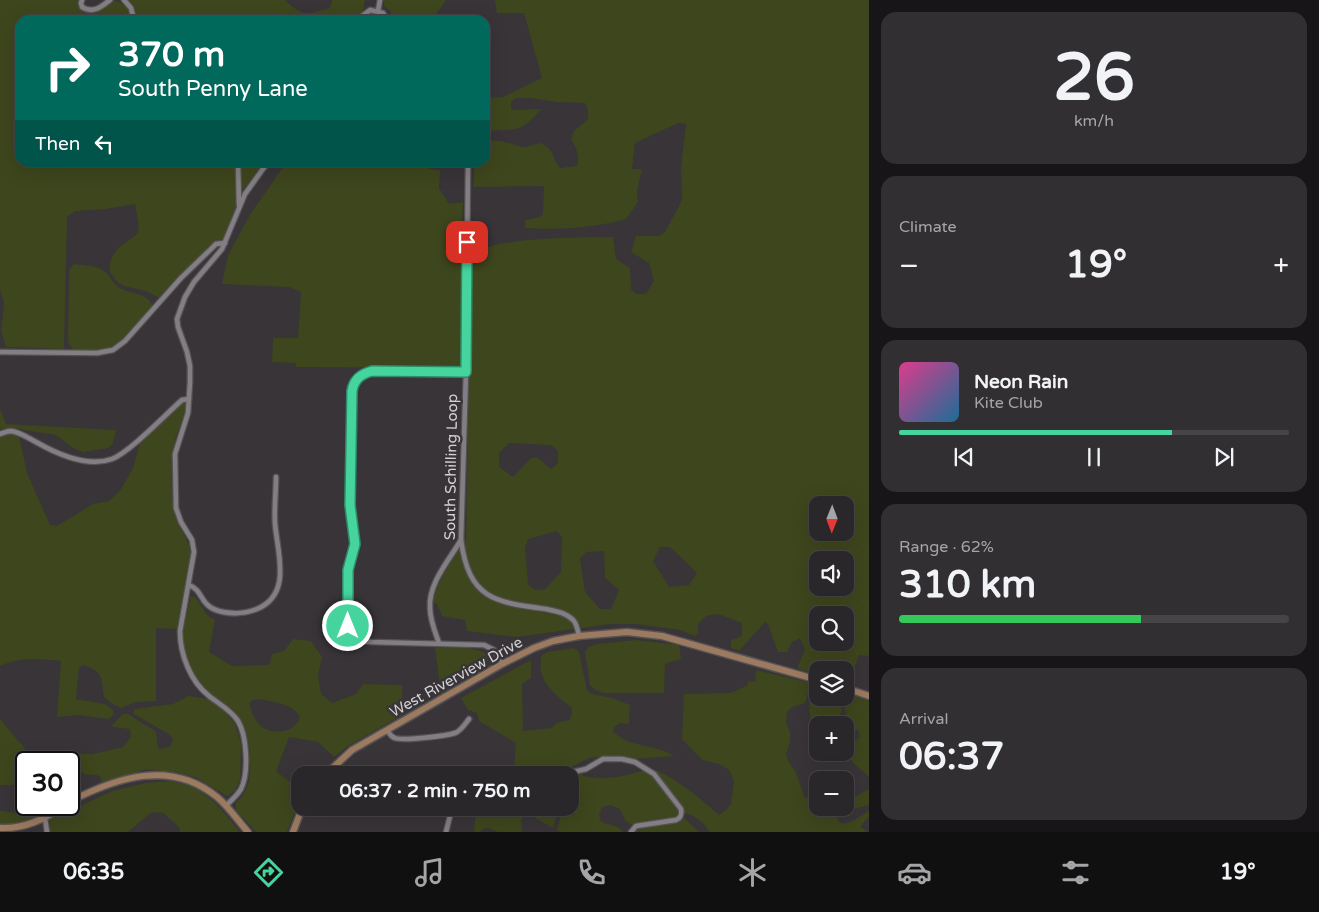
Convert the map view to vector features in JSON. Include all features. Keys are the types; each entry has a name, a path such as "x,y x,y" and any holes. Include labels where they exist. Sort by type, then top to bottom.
{"street":[{"path":"82,0 82,7 90,11 110,0"},
{"path":"124,0 132,15"},
{"path":"378,11 380,0"},
{"path":"364,15 370,10 378,11 384,15"},
{"path":"238,167 239,207"},
{"path":"226,806 236,796 244,779 244,741 238,721 226,708 202,690 182,651 180,631 194,552 192,540 181,522 176,508 175,454 188,413 190,366 177,319 185,296 194,282 218,255 225,243 239,207 252,183 264,167"},
{"name":"South Schilling Loop","path":"468,167 466,372 461,540 466,570 485,593 501,602 566,614 576,623 579,636"},
{"path":"0,352 97,353 114,350 125,341 181,278 216,244 225,243"},
{"path":"466,372 372,371 364,373 357,379 352,391 350,505 355,544 348,570 348,626 353,635 361,641 484,645 494,650 502,664"},
{"path":"0,434 11,431 21,434 46,448 79,460 111,459 136,441 182,400 189,399"},
{"path":"189,585 198,591 204,604 224,612 240,613 255,610 272,599 278,591 280,581 280,560 275,522 276,476"},
{"path":"439,643 431,616 430,602 435,583 461,540"},
{"name":"West Riverview Drive","path":"335,766 352,750 502,664 534,648 579,636 627,632 662,636 809,677"},
{"path":"854,691 869,696"},
{"path":"386,730 398,739 427,738 455,733 461,730 469,719"},
{"path":"579,771 586,769 603,759 622,759 635,762 654,774 681,809 682,814 676,820 636,826 631,832"},
{"path":"80,796 120,781 144,775 176,776 196,784 218,798 248,832"},
{"path":"0,828 26,826 48,816"},
{"path":"293,832 299,816"},
{"path":"446,832 450,816"},
{"path":"45,818 47,832"}],"green space":[{"path":"0,0 79,0 78,6 88,12 96,12 111,1 120,2 131,15 15,15 15,167 236,167 237,204 224,238 214,243 177,278 160,298 146,291 124,286 117,282 110,272 110,263 116,251 138,232 135,204 106,209 75,211 67,217 64,349 6,347 1,331 4,303 0,290"},
{"path":"127,0 285,0 297,10 311,13 330,8 332,0 365,0 363,11 359,15 135,15 134,8"},
{"path":"384,0 446,0 436,15 391,15 391,12 384,6"},
{"path":"495,0 869,0 869,656 859,655 854,669 854,661 809,661 809,672 797,668 805,649 800,638 792,642 787,652 778,652 768,624 765,622 739,651 731,648 731,640 742,636 742,623 718,614 706,616 698,624 698,634 695,636 680,630 636,624 610,624 517,637 467,631 465,620 442,616 437,604 432,602 446,570 466,540 469,368 296,367 296,363 272,362 273,338 298,338 301,292 289,287 222,284 228,255 251,213 283,167 428,167 429,169 440,170 439,188 449,204 463,202 461,246 472,254 485,248 520,241 613,237 616,259 630,268 631,289 636,294 646,294 654,281 649,263 631,252 636,236 659,236 665,232 682,200 681,168 686,124 678,123 635,143 632,169 642,169 637,191 638,202 626,219 576,228 525,228 525,220 540,217 543,214 544,186 473,187 475,167 490,167 490,140 501,141 522,147 540,143 549,148 560,168 577,166 577,152 571,139 574,131 588,119 588,109 585,103 516,98 511,102 511,110 541,109 528,123 517,129 490,131 490,98 503,97 542,78 524,13 497,13","holes":["509,443 551,445 558,451 558,463 551,469 538,458 531,458 513,477 499,467 499,453","557,531 562,537 561,572 545,589 535,590 528,584 525,548 528,539","660,547 670,547 697,573 689,585 669,587 653,561","604,551 605,578 619,590 611,609 600,609 585,592 580,559 586,552"]},
{"path":"261,167 241,192 242,168"},
{"path":"74,264 101,269 117,286 144,296 151,302 153,307 123,341 112,348 97,351 73,350 68,342 69,270"},
{"path":"187,402 174,446 172,484 174,512 189,545 191,559 178,629 156,628 156,701 135,702 121,708 104,697 102,680 98,673 83,665 79,667 76,699 105,704 113,710 113,715 108,719 78,715 57,717 61,661 22,659 0,666 0,437 11,434 19,436 27,473 50,525 57,526 93,504 109,501 120,491 133,468 140,443 183,403"},
{"path":"0,409 6,424 116,430 113,443 108,448 83,452 73,448 56,435 12,428 0,429"},
{"path":"191,596 195,597 208,616 215,620 209,652 232,666 269,665 272,654 284,651 293,639 311,641 322,657 318,675 321,694 332,703 356,694 363,684 402,685 402,715 348,746 334,757 318,742 289,737 276,771 291,783 291,816 294,816 287,832 256,832 236,810 236,803 246,789 249,779 250,756 245,731 234,711 204,689 196,678 184,648 184,626","holes":["259,699 282,704 297,712 300,717 292,727 280,732 262,727 254,718 249,703"]},
{"path":"636,640 679,645 681,659 665,664 664,693 603,693 595,690 590,685 585,652 588,647 597,644"},
{"path":"435,648 468,648 484,652 489,660 441,694"},
{"path":"574,648 579,652 587,690 592,694 612,698 630,705 629,724 620,723 614,727 613,731 626,740 659,749 674,756 634,759 604,756 589,758 574,766 514,766 516,743 479,721 477,713 468,710 461,698 531,660 531,678 522,684 523,731 552,728 557,723 569,720 572,708 549,687 541,672 541,656 547,652"},
{"path":"756,670 809,683 805,703 792,707 787,712 786,722 790,732 790,742 786,754 796,773 805,798 809,797 809,816 837,816 839,822 847,823 869,811 869,817 861,827 867,832 710,832 699,820 684,813 648,767 677,782 719,815 726,810 731,804 734,781 729,770 719,764 702,760 682,739 684,694 731,693 748,685 748,681 755,682"},
{"path":"189,696 208,699 226,713 235,724 241,743 240,779 235,791 227,796 197,778 180,773 145,769 124,778 94,786 101,783 101,777 80,772 80,754 93,754 123,747 131,737 130,729 113,727 112,725 123,714 128,714 155,731 159,749 170,747 173,740 170,735 134,714 134,709 173,704"},
{"path":"854,696 869,701 869,777 852,762 854,761 854,740 860,737 858,730 854,730 854,716 846,716 844,706 854,706"},
{"path":"840,706 842,711 839,716 810,716 809,707"},
{"path":"0,719 27,751 15,751 15,785 0,785"},
{"path":"646,770 680,810 679,817 632,825 626,821 620,809 610,805 602,807 599,815 601,822 618,827 624,832 561,832 557,830 561,816 579,816 579,772 581,771 583,776 591,777 623,776"},
{"path":"171,781 198,790 218,806 240,832 180,832 179,827 163,813 152,812 128,832 50,832 50,820 59,816 80,816 80,806 112,791 146,783"},
{"path":"869,789 869,805 854,809 854,797"},
{"path":"0,811 15,813 15,816 38,816 16,824 0,825"},
{"path":"475,816 526,816 521,820 522,832 499,832 485,828 480,832 474,832"},
{"path":"532,816 557,816 553,827"},
{"path":"684,818 699,832 632,832 636,827 677,822"}],"route":[{"path":"348,626 348,570 355,544 350,513 353,384 364,373 372,371 466,372 467,242"}]}
